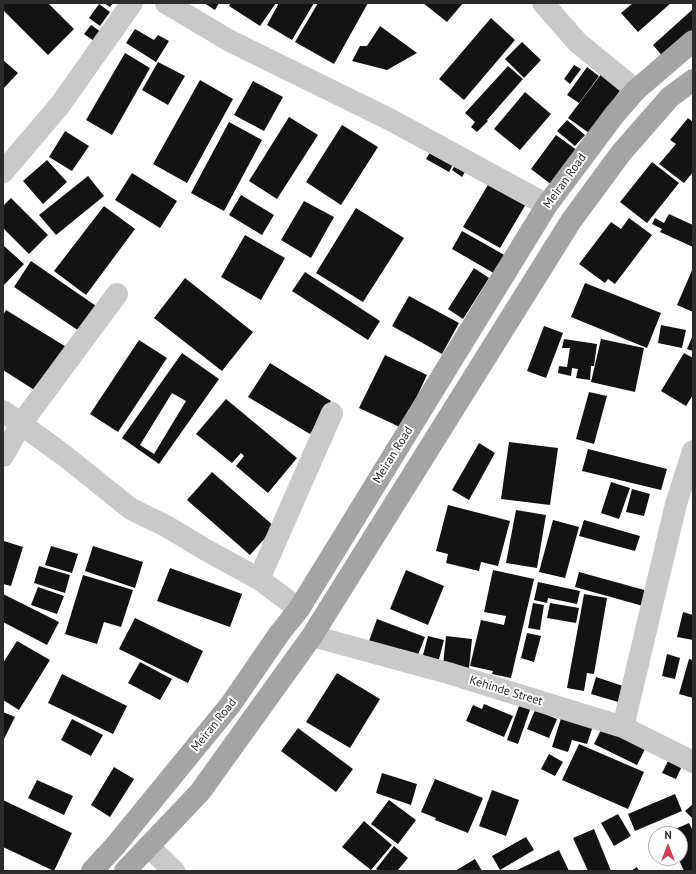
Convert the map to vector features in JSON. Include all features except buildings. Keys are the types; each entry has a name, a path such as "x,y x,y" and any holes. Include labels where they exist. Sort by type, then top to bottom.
{"main road":[{"name":"Meiran Road","path":"92,871 115,846 231,704 279,634 299,609 547,205 615,114 636,90 693,41"},
{"path":"125,871 200,792 312,636 571,221 621,153 670,98 693,80"}],"street":[{"path":"3,172 60,105 132,3"},
{"path":"166,3 230,41 391,120 547,205"},
{"path":"543,3 578,43 636,90"},
{"path":"3,456 21,424 117,294"},
{"path":"3,411 65,456 131,509 166,526 259,579 299,609"},
{"path":"259,579 332,413"},
{"path":"623,727 676,504 693,451"},
{"name":"Kehinde Street","path":"312,636 448,673 623,727 693,762"},
{"path":"148,846 174,871"}]}
